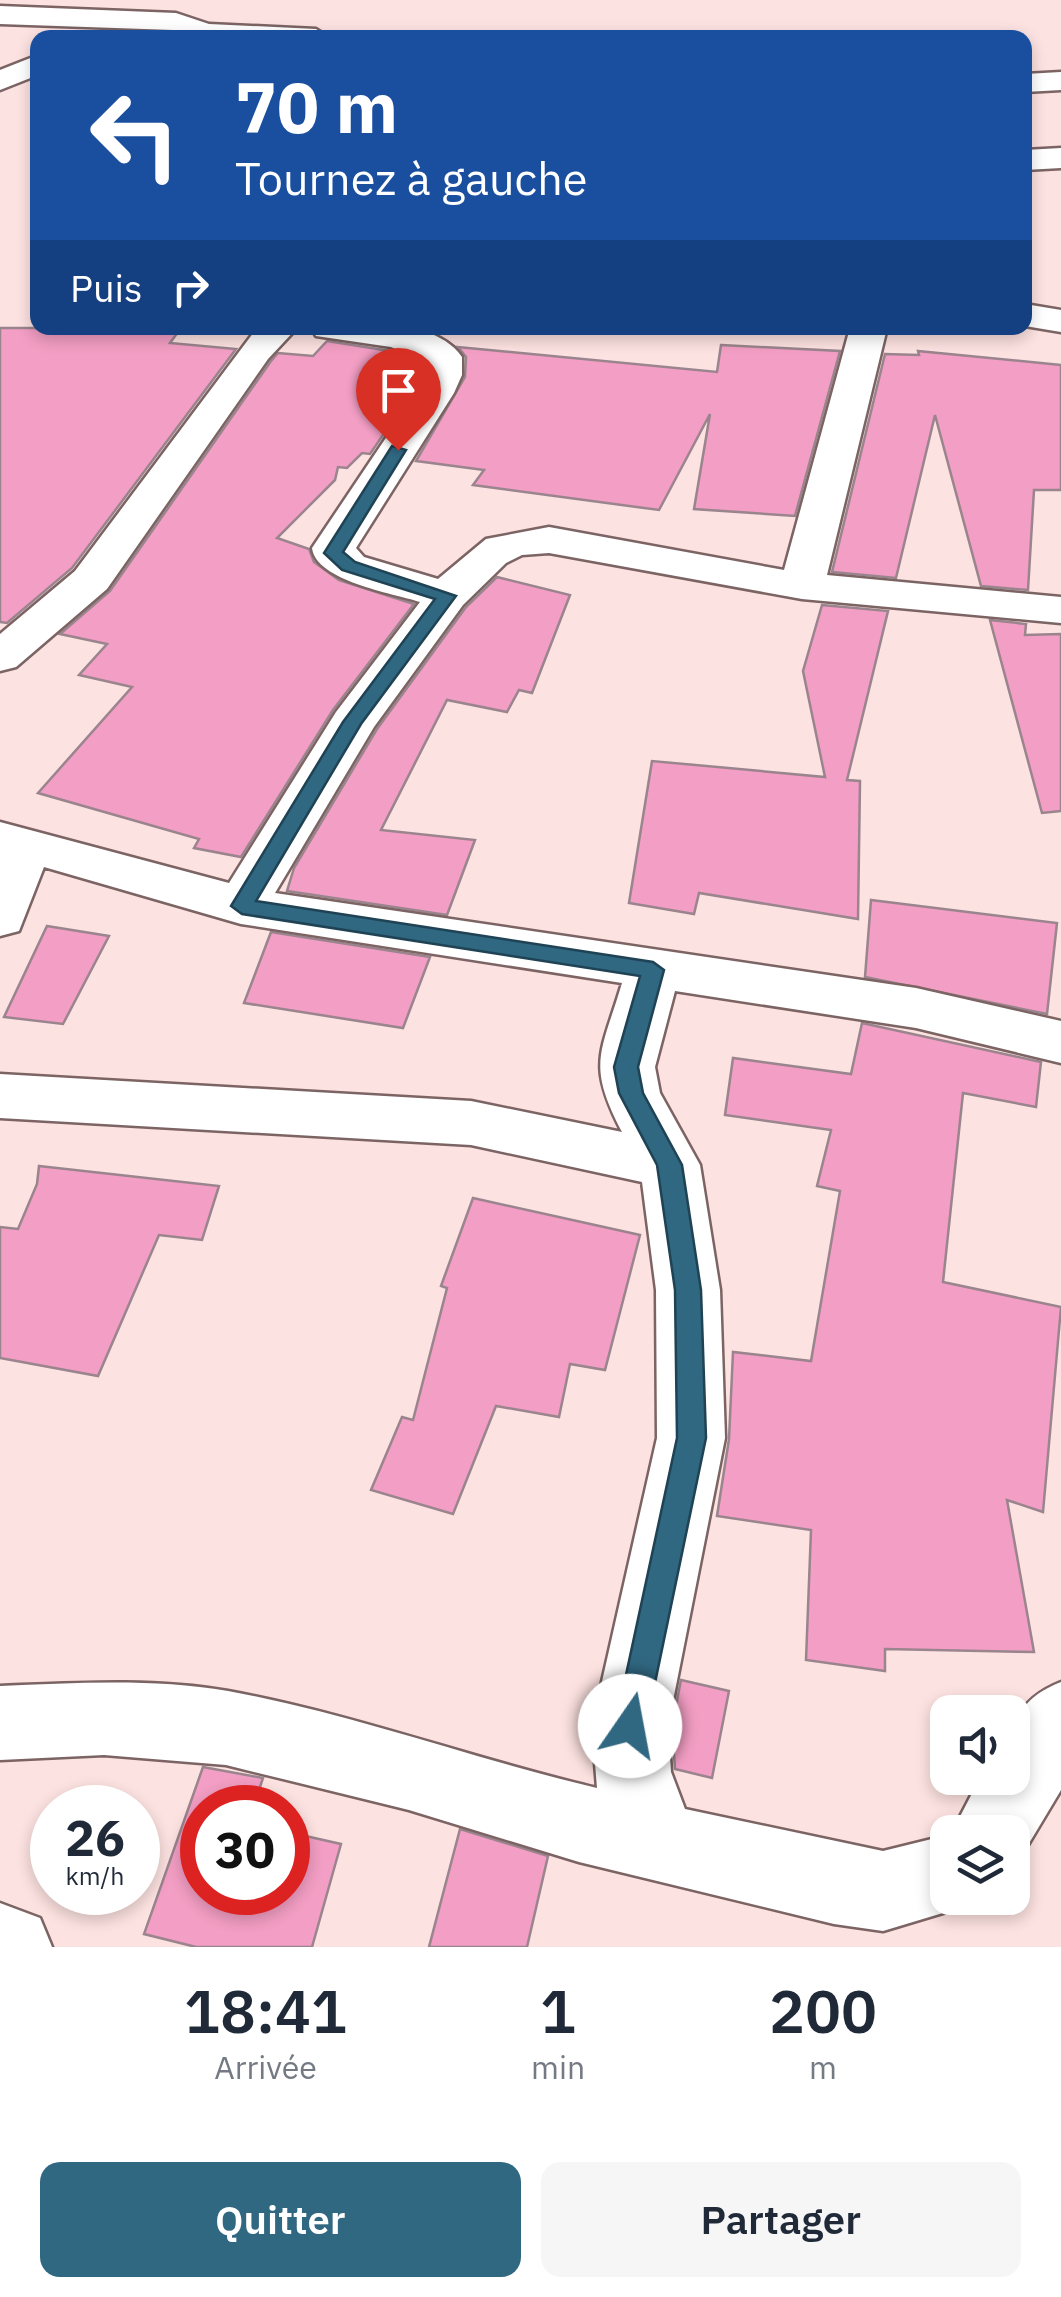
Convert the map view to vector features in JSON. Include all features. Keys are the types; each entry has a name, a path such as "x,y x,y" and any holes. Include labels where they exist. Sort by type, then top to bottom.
{"street":[{"path":"148,30 222,4"},
{"path":"0,15 176,22 201,30"},
{"path":"0,80 30,67"},
{"path":"1032,82 1061,81"},
{"path":"1032,160 1061,158"},
{"path":"1032,316 1061,322"},
{"path":"8,643 91,580 271,335"},
{"path":"386,335 425,345 442,357 443,375 333,553 349,566 446,596"},
{"path":"802,586 868,335"},
{"path":"242,906 352,722 446,596 488,551 518,540 550,540 802,586 1061,610"},
{"path":"0,918 12,843 162,880 242,906 916,1008 1061,1042"},
{"path":"653,970 626,1067 631,1093 670,1165 688,1290 692,1438 630,1726 628,1766 636,1801 659,1840"},
{"path":"0,1096 472,1123 670,1165"},
{"path":"0,1723 104,1718 226,1728 834,1884 883,1892 930,1880"},
{"path":"1002,1815 1061,1719"},
{"path":"0,1944 11,1947"}],"building":[{"path":"0,328 30,328 30,335 176,335 170,343 236,349 72,568 7,623 0,622"},
{"path":"327,341 390,351 420,364 413,391 370,454 362,453 347,468 338,467 335,480 277,538 309,549 314,562 339,580 414,604 333,710 241,857 194,848 199,839 38,793 132,687 79,675 107,644 60,634 110,591 278,353 313,356"},
{"path":"721,345 840,351 795,516 694,509 710,414 659,510 473,485 484,470 416,461 465,377 466,357 458,347 717,372"},
{"path":"918,351 1061,365 1061,490 1034,490 1028,590 981,586 935,415 896,578 832,572 885,354 919,355"},
{"path":"497,577 570,595 532,693 519,690 507,712 447,700 381,830 475,840 447,915 287,891 294,868 377,729 466,607"},
{"path":"822,605 888,611 847,780 860,781 858,919 699,893 694,914 629,903 652,761 825,777 803,671"},
{"path":"990,620 1026,624 1025,635 1061,634 1061,811 1042,813"},
{"path":"871,900 1057,923 1047,1014 865,977"},
{"path":"47,926 109,936 63,1024 4,1017"},
{"path":"271,932 430,957 403,1028 244,1003"},
{"path":"862,1023 1041,1062 1036,1107 963,1093 943,1282 1061,1307 1043,1512 1007,1500 1034,1652 885,1649 885,1671 806,1660 811,1530 717,1516 729,1439 733,1352 811,1361 840,1191 817,1186 831,1130 725,1115 733,1058 851,1074"},
{"path":"39,1166 219,1186 202,1240 159,1235 98,1376 0,1358 0,1227 18,1229 37,1184"},
{"path":"473,1198 640,1235 605,1370 570,1364 559,1417 496,1406 453,1514 371,1490 402,1417 413,1420 447,1288 441,1286"},
{"path":"681,1680 729,1691 712,1778 675,1769 672,1726"},
{"path":"203,1767 263,1778 261,1785 197,1785"},
{"path":"460,1829 548,1856 527,1947 429,1947"},
{"path":"180,1832 180,1915 310,1915 310,1837 341,1844 312,1947 196,1947 144,1934 151,1915 160,1915 160,1889"}],"route":[{"path":"398,450 333,553 349,566 369,574 446,596 352,722 242,906 653,970 626,1067 631,1093 670,1165 688,1290 692,1438 630,1726"}]}
